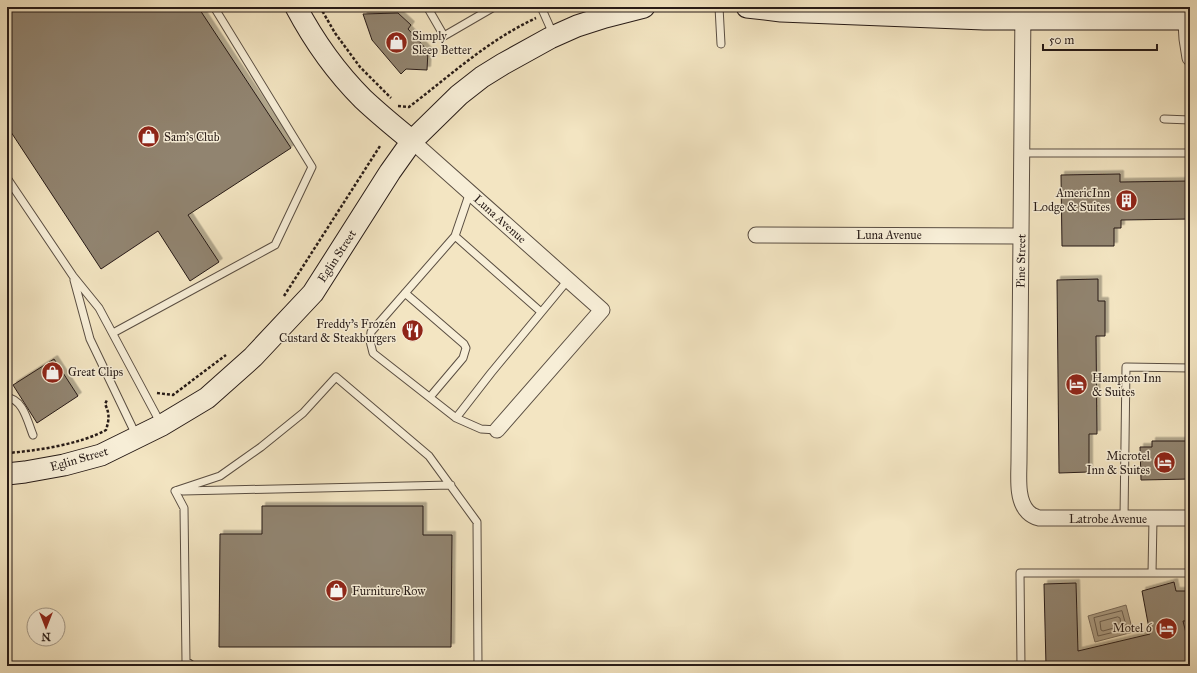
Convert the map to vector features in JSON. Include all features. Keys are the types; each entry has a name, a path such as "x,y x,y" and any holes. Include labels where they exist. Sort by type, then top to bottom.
{"street":[{"name":"Luna Avenue","path":"296,7 317,42 339,72 363,99 602,310 497,430"},
{"name":"Eglin Street","path":"7,474 64,465 101,455 162,425 207,398 253,357 313,293 390,172 412,141 445,108 482,78 523,52 554,36 576,26 644,7"},
{"path":"747,7 781,11 1187,15 1190,58"},
{"name":"Pine Street","path":"1023,13 1019,487 1023,505 1028,512"},
{"name":"Luna Avenue","path":"756,235 1021,236"},
{"name":"Latrobe Avenue","path":"1028,512 1039,518 1051,519 1190,518"}],"lane":[{"path":"113,333 275,245 312,167 214,7"},
{"path":"429,7 429,10 444,36 494,7"},
{"path":"541,7 554,36"},
{"path":"718,7 721,44"},
{"path":"1164,119 1190,120"},
{"path":"1022,152 1190,153"},
{"path":"7,178 73,276 99,308 162,425"},
{"path":"470,192 456,236 371,332 370,341 373,353 456,418 481,429 497,430"},
{"path":"456,236 541,312"},
{"path":"73,276 90,339 137,438"},
{"path":"456,418 568,280"},
{"path":"405,293 464,344 466,348 463,358 430,397"},
{"path":"1124,518 1126,367 1190,368"},
{"path":"175,491 220,476 304,413 336,377 429,456 477,522 478,666"},
{"path":"7,398 16,401 25,413 33,435"},
{"path":"175,491 451,485"},
{"path":"175,491 184,508 186,661 193,666"},
{"path":"1152,573 1153,518"},
{"path":"1021,666 1020,573 1190,573"}],"path":[{"path":"320,7 335,33 360,67 398,106 409,107 448,75 493,42 544,14 561,7"},
{"path":"280,302 380,146"},
{"path":"152,389 155,393 173,395 228,353"},
{"path":"7,454 34,451 76,441 96,436 106,430 109,420 109,412 105,404 111,384"}],"water":[{"path":"1126,605 1133,632 1095,642 1088,616"}],"building":[{"name":"Sam's Club","path":"7,7 198,7 291,148 188,215 219,262 190,281 158,231 101,269 7,126"},
{"name":"Simply Sleep Better","path":"398,13 411,25 408,29 428,51 427,70 406,69 401,74 372,40 363,14"},
{"name":"AmericInn Lodge & Suites","path":"1120,174 1120,182 1190,181 1190,219 1121,220 1121,228 1114,228 1114,246 1062,246 1061,175"},
{"name":"Hampton Inn & Suites","path":"1098,279 1098,301 1105,301 1105,336 1096,336 1097,434 1089,434 1089,472 1059,473 1057,280"},
{"path":"54,359 78,396 37,423 13,385"},
{"name":"Microtel Inn & Suites","path":"1152,441 1190,441 1190,479 1141,480 1140,447 1152,447"},
{"name":"Furniture Row","path":"262,506 423,506 423,535 452,535 451,647 219,647 220,534 262,534"},
{"name":"Motel 6","path":"1174,582 1176,591 1190,591 1190,621 1183,621 1190,649 1190,666 1160,666 1159,662 1142,666 1046,666 1044,584 1076,583 1078,651 1150,634 1142,591"}],"place":[{"name":"Simply Sleep Better","path":"397,43"},
{"name":"Sam's Club","path":"149,137"},
{"name":"AmericInn Lodge & Suites","path":"1126,200"},
{"name":"Freddy's Frozen Custard & Steakburgers","path":"412,331"},
{"name":"Great Clips","path":"53,372"},
{"name":"Hampton Inn & Suites","path":"1077,385"},
{"name":"Microtel Inn & Suites","path":"1165,463"},
{"name":"Furniture Row","path":"336,591"},
{"name":"Motel 6","path":"1167,628"}]}
